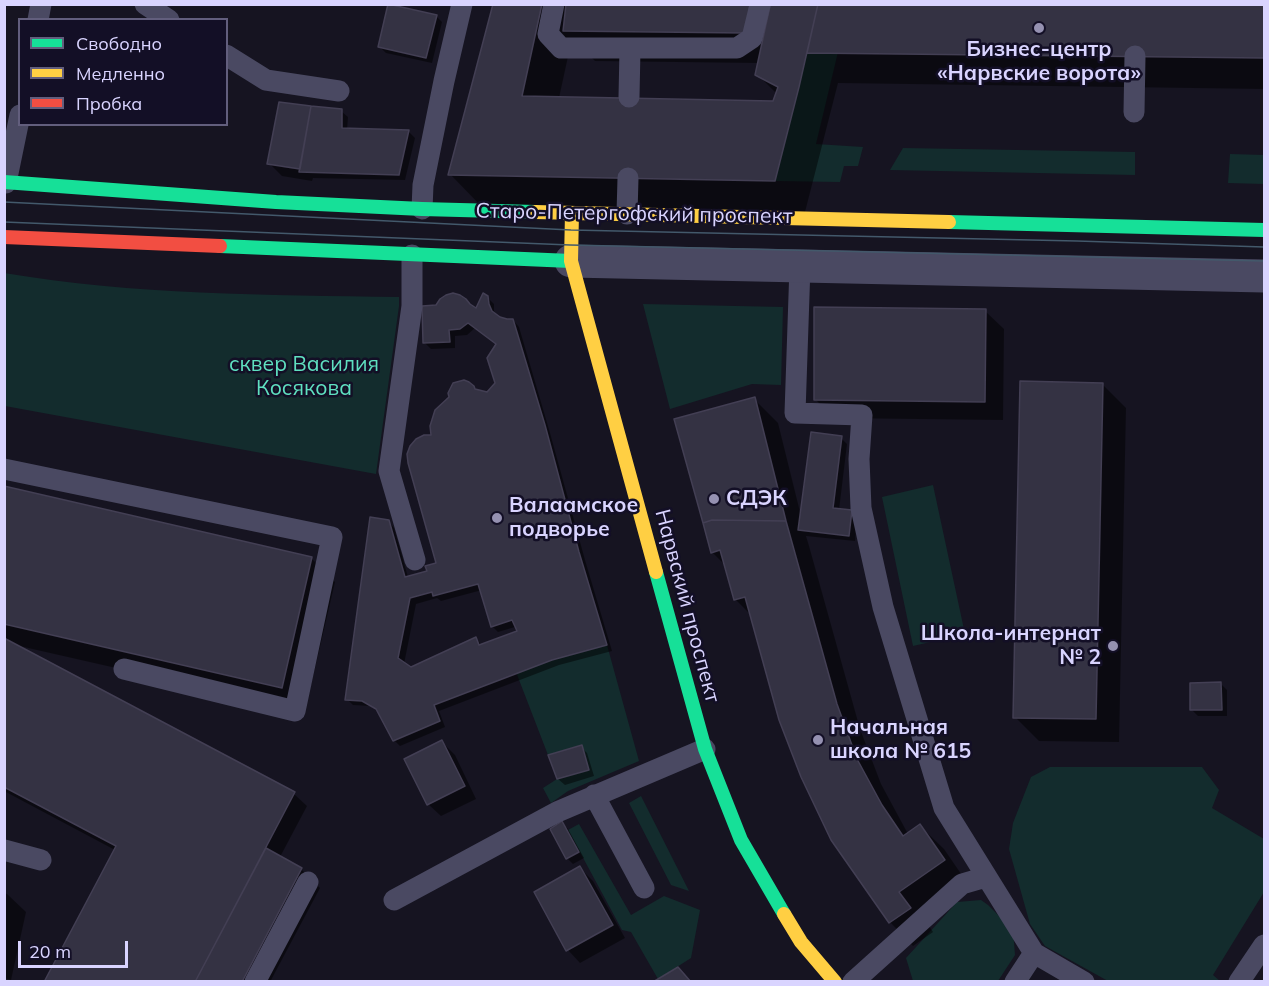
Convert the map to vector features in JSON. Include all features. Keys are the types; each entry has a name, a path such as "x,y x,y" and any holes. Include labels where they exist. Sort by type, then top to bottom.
{"main road":[{"name":"Старо-Петергофский проспект","path":"5,182 276,202 422,209 1264,230"},
{"name":"Нарвский проспект","path":"572,213 571,261 705,749 741,840 801,942 835,981"},
{"path":"4,237 571,261"}],"street":[{"path":"571,261 1264,276"}],"lane":[{"path":"145,4 166,18"},
{"path":"422,209 425,173 462,4"},
{"path":"554,4 548,34 561,48 630,49 737,48 752,38 760,5"},
{"path":"629,97 630,49"},
{"path":"228,56 266,80 339,91"},
{"path":"1134,112 1135,57"},
{"path":"5,182 18,125"},
{"path":"627,214 628,178"},
{"path":"412,255 411,306 388,471 415,560"},
{"path":"800,266 795,413 862,415 859,459 861,508 883,607 944,808 1034,953 1084,981"},
{"path":"4,468 332,537 295,711 124,669"},
{"path":"394,900 557,812 705,749"},
{"path":"594,795 644,888"},
{"path":"4,850 41,860"},
{"path":"852,981 962,884 986,877"},
{"path":"255,981 308,882"},
{"path":"1239,981 1264,945"},
{"path":"1015,981 1034,953"}],"green space":[{"path":"838,52 816,144 863,147 858,166 844,166 840,182 775,181 807,53"},
{"path":"903,148 1135,152 1135,175 890,170"},
{"path":"1230,154 1264,155 1264,184 1228,183"},
{"name":"сквер Василия Косякова","path":"4,273 151,290 399,297 376,474 5,406"},
{"path":"643,304 783,307 781,385 752,384 670,409"},
{"path":"933,485 965,634 913,646 882,497"},
{"path":"607,645 639,761 568,791 551,803 543,788 557,779 589,770 582,745 548,755 516,672"},
{"path":"1050,767 1202,767 1219,790 1212,808 1264,839 1264,892 1213,975 1220,981 1108,981 1045,946 1030,924 1009,849 1013,823 1031,777"},
{"path":"641,796 689,891 671,885 629,803"},
{"path":"579,824 631,915 664,896 700,910 691,958 658,979 631,932 622,930 568,830"},
{"path":"981,900 1013,930 1015,955 998,981 913,981 906,958 957,902"}],"building":[{"path":"388,4 437,15 426,58 378,47"},
{"path":"493,4 542,4 522,96 773,101 778,87 755,75 770,6 756,4 818,4 775,181 448,175"},
{"path":"566,4 750,4 746,33 563,31"},
{"name":"Бизнес-центр «Нарвские ворота»","path":"818,4 1264,4 1264,58 807,53"},
{"path":"279,102 311,106 300,169 267,164"},
{"path":"311,106 342,109 342,128 409,130 399,175 299,172"},
{"name":"Валаамское подворье","path":"453,293 460,295 476,308 483,293 488,296 492,311 500,317 513,319 607,645 552,660 434,705 440,721 393,741 376,709 362,701 345,700 370,517 389,520 405,577 427,571 425,566 436,563 407,454 416,439 424,435 431,435 430,426 435,410 449,397 448,393 453,383 464,380 475,389 487,392 495,383 487,358 496,344 468,323 460,329 449,330 450,342 423,343 422,306 436,305 446,295","holes":["478,584 491,627 512,620 517,631 479,645 476,637 411,667 398,658 410,598 432,592 433,596"]},
{"path":"814,307 986,309 985,402 814,400"},
{"path":"1020,381 1103,383 1096,719 1013,718"},
{"path":"755,397 786,521 712,520 703,523 674,419"},
{"path":"811,432 842,436 833,508 852,510 849,536 798,530"},
{"path":"4,486 312,557 282,688 4,624"},
{"name":"Начальная школа № 615","path":"712,520 786,521 837,704 857,759 882,805 903,836 920,824 945,860 899,892 911,908 889,923 831,840 801,777 779,720 745,597 734,600 720,550 711,553 703,523"},
{"path":"4,638 295,792 195,982 44,982 116,846 4,787"},
{"path":"1221,682 1222,710 1190,710 1190,683"},
{"path":"442,740 465,786 427,805 404,759"},
{"path":"582,745 589,770 557,779 548,755"},
{"path":"562,821 579,852 566,859 550,829"},
{"path":"266,848 302,868 242,982 195,982"},
{"path":"580,866 613,925 566,951 534,892"},
{"path":"678,967 691,982 653,982"}],"tram line":[{"path":"4,202 571,230 1264,247"},
{"path":"4,222 570,245 1264,261"}],"traffic: fast":[{"path":"4,182 276,202 535,212"},
{"path":"949,222 1264,230"},
{"path":"220,246 571,261"},
{"path":"656,572 705,749 741,840 784,914"}],"traffic: slow":[{"path":"535,212 949,222"},
{"path":"572,213 571,261 656,572"},
{"path":"784,914 801,942 835,982"}],"traffic: jam":[{"path":"4,237 220,246"}],"place":[{"name":"Бизнес-центр «Нарвские ворота»","path":"1039,28"},
{"name":"СДЭК","path":"714,499"},
{"name":"Валаамское подворье","path":"497,518"},
{"name":"Школа-интернат № 2","path":"1113,646"},
{"name":"Начальная школа № 615","path":"818,740"}]}
